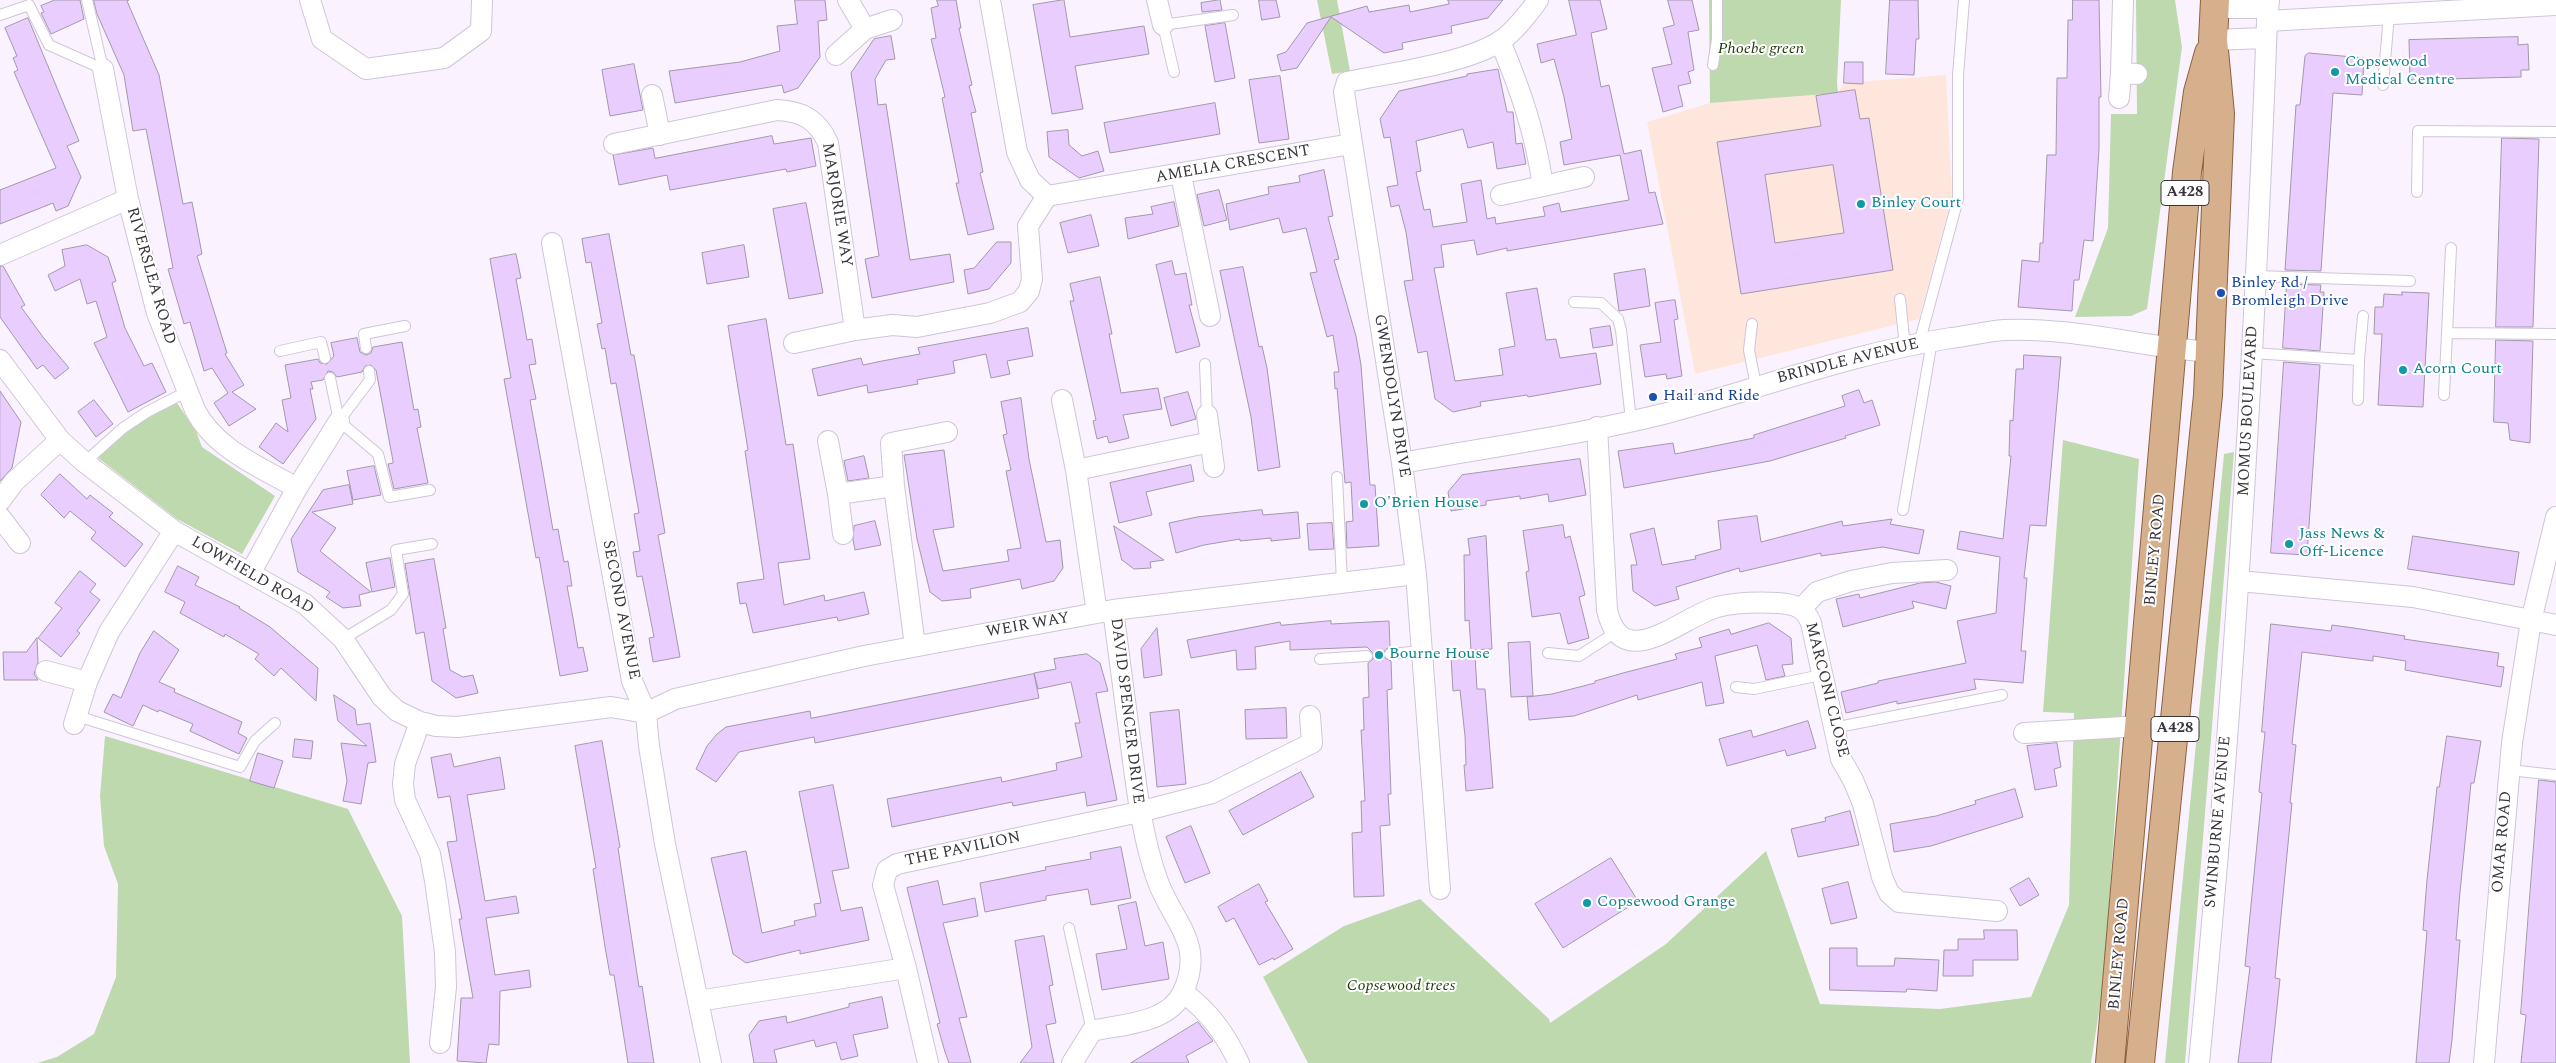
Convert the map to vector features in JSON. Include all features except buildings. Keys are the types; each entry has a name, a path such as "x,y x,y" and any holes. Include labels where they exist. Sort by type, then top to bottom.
{"main road":[{"name":"BINLEY ROAD","path":"2110,1063 2140,726 2192,350 2200,254 2218,162 2220,114 2213,40 2215,4"},
{"name":"BINLEY ROAD","path":"2140,1063 2208,395 2192,350 2187,172 2198,92 2213,40"}],"street":[{"path":"310,0 322,39 366,69 444,58 481,31 482,0"},
{"path":"848,0 865,29"},
{"path":"794,344 855,330 892,325 917,327 990,313 1020,302 1029,291 1032,279 1028,226 1046,196 1030,180 1016,152 990,0"},
{"path":"1157,0 1163,25"},
{"path":"1351,144 1344,92 1347,82 1468,56 1500,42 1532,10 1538,0"},
{"path":"2119,98 2129,73 2123,0"},
{"path":"2215,4 2268,17 2389,14 2556,5"},
{"path":"2213,40 2268,17"},
{"name":"MOMUS BOULEVARD","path":"2239,581 2257,276 2268,17"},
{"path":"836,55 865,29 892,20"},
{"path":"1500,42 1522,92 1537,148 1543,186"},
{"name":"RIVERSLEA ROAD","path":"103,69 128,199 157,313 202,425 220,443 297,488"},
{"path":"652,96 660,135"},
{"name":"MARJORIE WAY","path":"614,144 777,110 792,111 812,120 823,131 828,143 855,330"},
{"name":"AMELIA CRESCENT","path":"1046,196 1181,175 1351,144"},
{"name":"GWENDOLYN DRIVE","path":"1351,144 1402,463 1416,574 1440,889"},
{"path":"1181,175 1210,316"},
{"path":"1501,194 1584,177"},
{"path":"0,255 128,199"},
{"name":"SECOND AVENUE","path":"552,242 632,681 646,713 665,844 710,1063"},
{"name":"BRINDLE AVENUE","path":"1402,463 1597,428 1666,413 1811,369 1918,344 2003,330 2043,330 2192,350"},
{"name":"LOWFIELD ROAD","path":"0,360 60,440 85,462 174,531 251,572 305,604 343,639 382,697 397,711 420,722 436,726 458,727 611,707 646,713"},
{"name":"DAVID SPENCER DRIVE","path":"1062,400 1105,612 1140,812 1158,881 1188,939 1190,965 1183,992 1173,1006 1158,1015 1132,1023 1092,1031"},
{"path":"1207,415 1214,467"},
{"path":"251,572 297,488 339,421"},
{"path":"1597,428 1607,610 1610,623 1616,632"},
{"path":"915,646 894,486 891,443 947,432"},
{"path":"0,501 14,482 60,440"},
{"path":"828,441 843,534"},
{"path":"1076,470 1211,442"},
{"path":"838,494 894,486"},
{"path":"0,517 20,543"},
{"name":"OMAR ROAD","path":"2484,1063 2509,770 2531,621 2556,517"},
{"path":"76,720 87,682 109,632 174,531"},
{"name":"MARCONI CLOSE","path":"1802,608 1818,592 1851,581 1892,573 1947,570"},
{"name":"WEIR WAY","path":"646,713 674,699 915,646 1105,612 1416,574"},
{"path":"2239,581 2413,597 2556,625"},
{"name":"SWINBURNE AVENUE","path":"2199,1063 2239,581"},
{"name":"MARCONI CLOSE","path":"1616,632 1634,642 1648,640 1698,614 1717,607 1748,602 1792,604 1802,608 1808,615 1811,623 1832,728 1841,759 1854,780 1863,804 1877,860 1889,892 1899,902 1997,911"},
{"path":"46,671 87,682"},
{"name":"DAVID SPENCER DRIVE","path":"1140,812 1212,793 1312,743 1310,716"},
{"path":"420,722 406,764 403,784 405,800 430,854 435,881 444,952 446,987 440,1043"},
{"path":"2024,733 2140,726"},
{"name":"THE PAVILION","path":"928,1063 906,968 883,885 887,870 897,864 1140,812"},
{"path":"698,1001 906,968"},
{"path":"1183,992 1200,1006 1224,1032 1239,1063"},
{"path":"1072,1063 1092,1031"}],"lane":[{"path":"87,0 103,69"},
{"path":"1713,64 1717,39 1717,0"},
{"path":"1903,510 1918,344 1958,199 1958,75 1964,0"},
{"path":"0,15 29,5 49,45 103,69"},
{"path":"2383,85 2389,14"},
{"path":"1174,72 1163,25 1233,15"},
{"path":"2416,192 2418,131 2556,132"},
{"path":"2444,395 2451,248"},
{"path":"2257,276 2410,281"},
{"path":"1900,299 1918,344"},
{"path":"1574,302 1601,303 1618,319 1631,420"},
{"path":"2358,400 2363,316"},
{"path":"1752,324 1749,350 1756,386"},
{"path":"366,348 364,334 405,326"},
{"path":"2447,333 2556,334"},
{"path":"280,351 321,342 325,358"},
{"path":"2252,353 2359,360"},
{"path":"1206,364 1207,415"},
{"path":"339,421 370,380 369,371"},
{"path":"330,378 339,421 378,454 389,497 430,490"},
{"path":"85,462 123,428 147,412 188,391"},
{"path":"1336,477 1342,582"},
{"path":"343,639 391,610 404,594 396,550 432,544"},
{"path":"1548,653 1578,656 1616,632"},
{"path":"1390,654 1422,652"},
{"path":"1320,659 1367,656"},
{"path":"1736,687 1754,689 1821,675"},
{"path":"1832,728 2002,695"},
{"path":"76,720 240,767 255,741 275,723"},
{"path":"2509,770 2556,775"},
{"path":"1069,928 1092,1031"}],"shaded area":[{"name":"Binley Court","path":"1946,75 1952,197 1919,319 1695,374 1647,122 1710,103 1838,93 1844,83"}],"green space":[{"path":"1317,0 1337,0 1350,71 1332,74"},
{"name":"Phoebe green","path":"1709,0 1841,0 1838,93 1710,103"},
{"path":"2136,0 2175,0 2182,47 2147,309 2131,316 2075,317 2108,228 2111,114 2137,114"},
{"path":"177,403 196,431 202,447 275,496 242,554 177,519 97,457 144,419 165,407"},
{"name":"Copsewood trees","path":"2063,440 2139,459 2104,980 2091,1063 1308,1063 1263,977 1344,926 1420,899 1549,1019 1550,1023 1666,944 1766,851 1820,1004 1940,1009 2031,997 2069,905 2074,713 2043,712"},
{"path":"2234,452 2185,1063 2165,1063 2224,454"},
{"path":"105,736 348,809 402,916 410,1063 37,1063 57,1057 94,1034 116,977 118,884 104,846 100,796"}],"place":[{"name":"Copsewood Medical Centre","path":"2335,72"},
{"name":"Binley Court","path":"1861,204"},
{"name":"Binley Rd / Bromleigh Drive","path":"2221,293"},
{"name":"Acorn Court","path":"2403,370"},
{"name":"Hail and Ride","path":"1653,397"},
{"name":"O'Brien House","path":"1364,504"},
{"name":"Jass News & Off-Licence","path":"2289,544"},
{"name":"Bourne House","path":"1379,655"},
{"name":"Copsewood Grange","path":"1587,903"}]}
